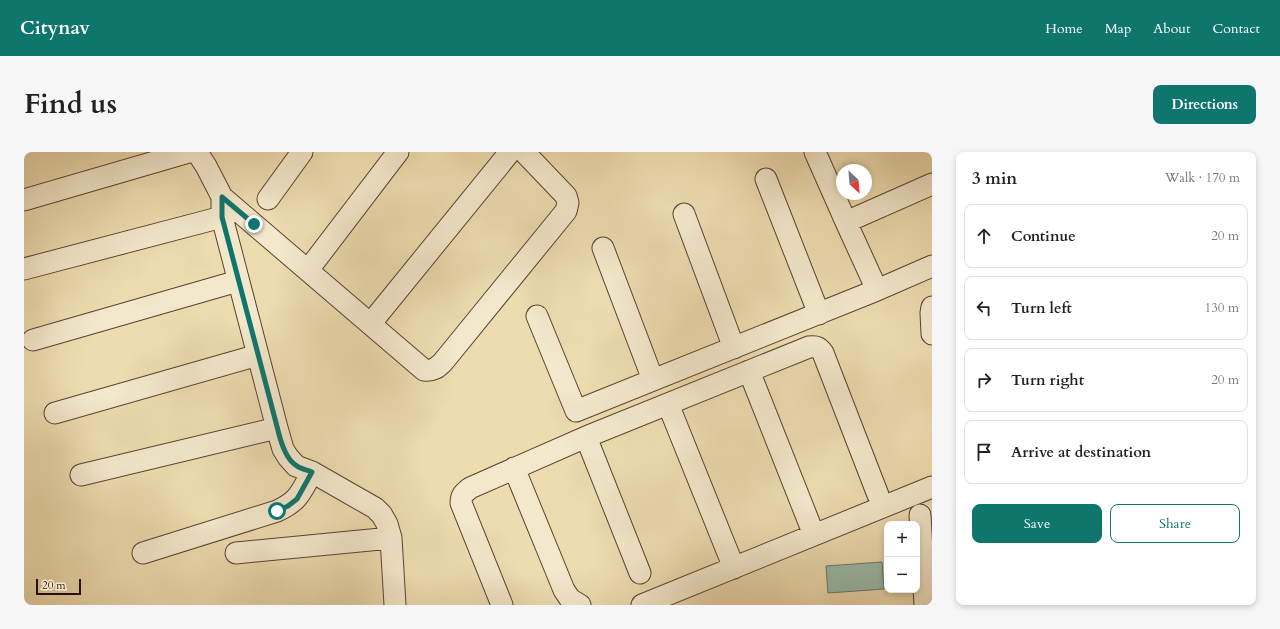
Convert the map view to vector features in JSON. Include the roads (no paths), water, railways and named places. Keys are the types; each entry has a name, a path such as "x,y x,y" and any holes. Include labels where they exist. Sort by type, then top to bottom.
{"street":[{"path":"24,200 127,161 189,152"},
{"path":"197,152 206,166 222,207 238,281 277,428 284,449 288,457 296,466 312,472 375,508 382,515 387,524 391,538 395,605"},
{"path":"268,198 302,152"},
{"path":"308,270 398,152"},
{"path":"371,323 510,152"},
{"path":"222,207 308,270 424,370 432,370 444,362 566,211 568,203 566,196 524,152"},
{"path":"815,152 877,290"},
{"path":"766,179 819,314"},
{"path":"846,222 932,184"},
{"path":"24,269 222,207"},
{"path":"684,214 734,348"},
{"path":"603,248 653,380"},
{"path":"537,316 576,411 819,314 932,266"},
{"path":"33,340 238,281"},
{"path":"932,307 932,334"},
{"path":"502,605 461,503 463,493 470,488 586,437 808,347 815,346 823,353 878,495"},
{"path":"55,413 258,354"},
{"path":"749,371 814,535"},
{"path":"668,404 734,568"},
{"path":"81,475 277,428"},
{"path":"586,437 640,573"},
{"path":"514,468 564,590 570,599 580,605"},
{"path":"143,553 277,511 288,506 297,499 312,472"},
{"path":"642,605 932,487"},
{"path":"920,515 925,605"},
{"path":"236,553 391,538"}]}
